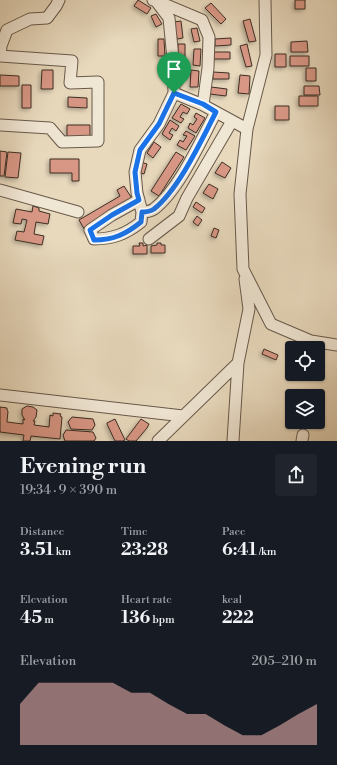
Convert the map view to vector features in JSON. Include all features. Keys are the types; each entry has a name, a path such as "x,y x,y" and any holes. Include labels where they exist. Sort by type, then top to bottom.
{"street":[{"path":"0,125 50,128 62,142 98,141 98,82 70,83 72,61 0,56 1,46 7,30 30,19 47,18 59,0"},
{"path":"233,441 238,364 249,308 243,269 240,194 247,130 266,55 265,0"},
{"path":"139,200 112,215 90,230 94,240 106,240 128,232 141,222 142,212 139,200 137,193 135,172 140,150 159,124 174,93 173,59 169,18 155,1"},
{"path":"155,1 202,20 210,37 208,68 203,104"},
{"path":"174,93 203,104 247,130"},
{"path":"142,212 153,210 171,193 198,148 216,112"},
{"path":"149,239 179,216 187,198 232,121"},
{"path":"0,190 78,212"},
{"path":"243,269 272,324 311,341 337,345"},
{"path":"158,441 238,364"},
{"path":"0,396 183,416"}],"building":[{"path":"138,0 151,8 147,14 134,6"},
{"path":"295,0 305,0 305,9 295,9"},
{"path":"211,3 226,19 221,24 205,8"},
{"path":"156,14 162,24 156,27 151,16"},
{"path":"250,19 256,41 249,42 243,21"},
{"path":"181,21 183,38 177,39 174,22"},
{"path":"197,28 200,41 194,42 191,29"},
{"path":"231,38 231,45 215,46 215,39"},
{"path":"158,39 164,39 165,56 158,56"},
{"path":"307,41 308,52 291,52 291,42"},
{"path":"178,44 185,44 185,61 178,61"},
{"path":"247,44 252,66 246,67 240,46"},
{"path":"194,49 201,49 200,66 193,65"},
{"path":"214,52 230,52 230,59 214,59"},
{"path":"275,54 286,54 286,67 275,67"},
{"path":"290,56 309,56 309,66 290,66"},
{"path":"178,67 184,68 182,85 176,84"},
{"path":"306,68 316,68 316,81 306,81"},
{"path":"42,70 53,70 53,89 41,89"},
{"path":"191,70 199,71 198,87 190,87"},
{"path":"213,72 229,73 229,79 213,79"},
{"path":"0,75 19,76 19,86 0,86"},
{"path":"240,75 250,76 249,94 238,93"},
{"path":"22,85 31,85 31,108 22,108"},
{"path":"304,86 319,86 320,95 304,95"},
{"path":"211,87 227,89 226,96 210,94"},
{"path":"299,96 318,96 318,106 299,106"},
{"path":"68,97 87,98 87,108 68,107"},
{"path":"181,104 190,109 187,114 183,112 180,117 184,119 181,123 172,118"},
{"path":"275,106 289,106 289,120 275,120"},
{"path":"196,113 205,118 196,133 188,128 190,123 193,125 197,119 194,117"},
{"path":"170,120 179,126 176,131 172,128 169,133 173,135 170,140 162,134"},
{"path":"67,125 90,125 90,137 67,137"},
{"path":"186,131 195,136 186,150 177,145 180,140 183,142 187,136 183,135"},
{"path":"154,142 161,147 153,158 147,153"},
{"path":"0,151 7,152 4,176 0,176"},
{"path":"8,152 21,153 18,178 5,177"},
{"path":"176,152 184,157 159,196 151,191"},
{"path":"50,159 79,159 79,181 72,181 72,173 50,173"},
{"path":"141,162 147,164 144,174 138,172"},
{"path":"222,162 231,168 225,178 215,173"},
{"path":"209,184 218,189 213,199 203,193"},
{"path":"124,186 133,200 86,232 79,220 120,196 117,190"},
{"path":"196,202 205,208 202,213 193,207"},
{"path":"33,206 39,208 39,211 50,214 48,224 36,222 34,234 44,236 42,245 15,240 17,231 24,232 27,220 22,219 21,224 13,223 16,209 32,212"},
{"path":"197,216 202,220 198,226 193,222"},
{"path":"214,228 219,230 216,238 211,236"},
{"path":"139,243 143,243 143,246 147,245 147,254 133,254 133,246 140,246"},
{"path":"157,243 165,245 165,253 151,253 151,246 157,245"},
{"path":"264,349 278,355 276,360 262,354"},
{"path":"27,406 33,407 37,410 36,417 33,421 35,421 34,425 49,427 50,415 53,416 53,413 61,414 60,439 31,436 30,441 23,441 24,435 0,432 0,407 7,408 7,422 23,424 23,419 25,420 22,415 22,409"},
{"path":"72,417 93,419 95,425 92,430 71,429 68,422"},
{"path":"115,419 125,440 123,441 115,441 107,424"},
{"path":"141,419 149,424 147,428 136,441 129,441 126,439"},
{"path":"66,430 93,432 96,438 94,441 65,441 63,435"}],"route":[{"path":"174,93 203,104 216,112 198,148 171,193 153,210 142,212 141,222 128,232 106,240 94,240 90,230 112,215 139,200 135,172 140,150 159,124 174,93"}]}
